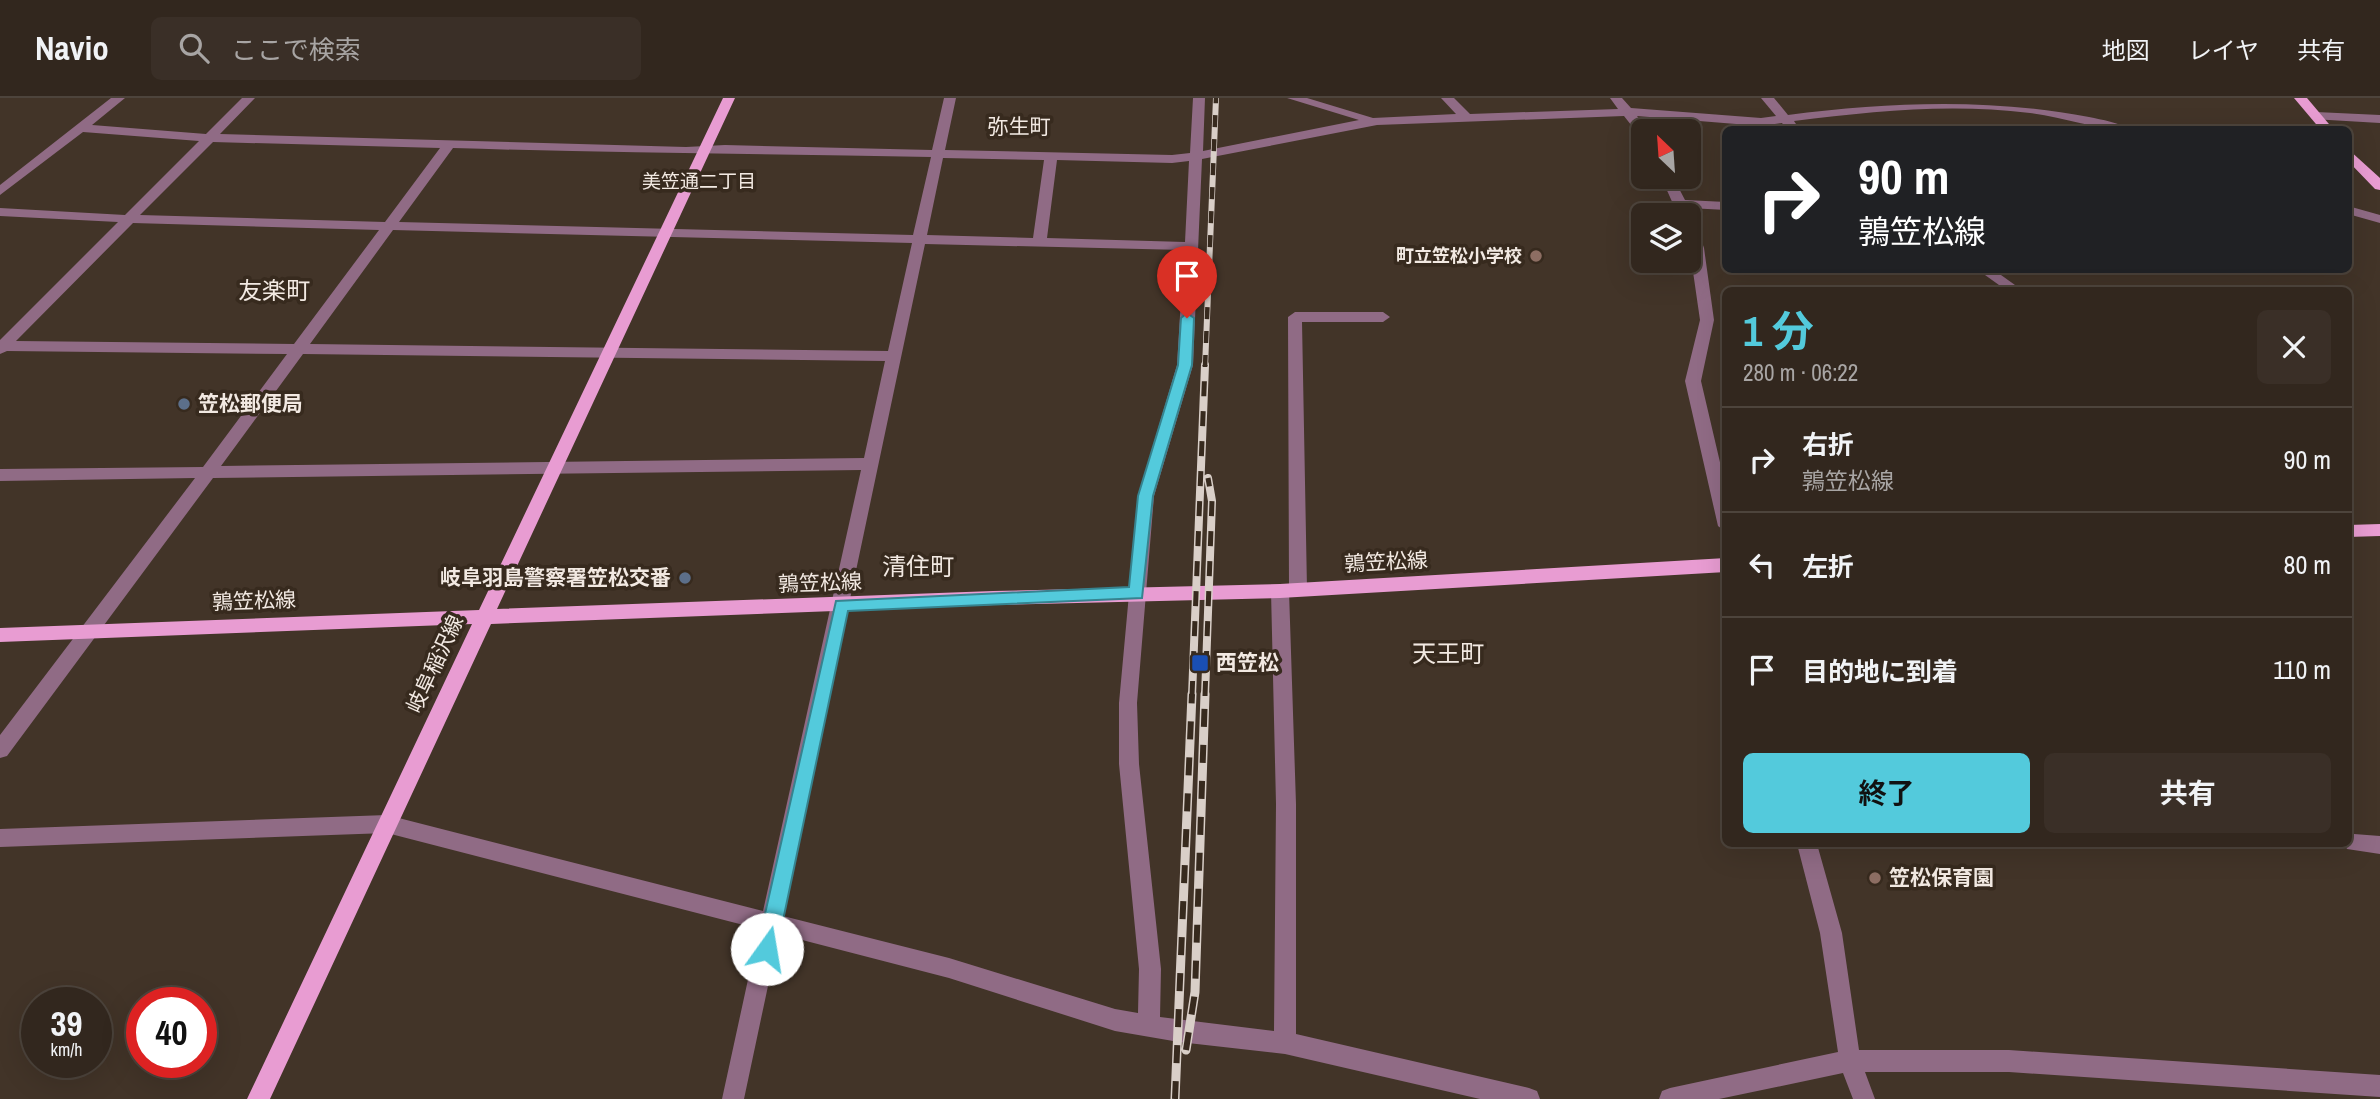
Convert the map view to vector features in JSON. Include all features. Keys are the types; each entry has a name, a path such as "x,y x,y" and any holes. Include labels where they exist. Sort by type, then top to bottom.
{"main road":[{"name":"岐阜稲沢線","path":"258,1099 729,98"},
{"path":"2300,98 2325,126"},
{"path":"2352,157 2380,186"},
{"path":"2352,529 2380,530"},
{"name":"鶉笠松線","path":"0,635 1137,593 1289,590 1722,565"}],"street":[{"path":"0,191 119,98"},
{"path":"1,347 249,98"},
{"path":"733,1099 950,98"},
{"path":"1149,1025 1150,969 1129,764 1128,703 1146,496 1185,365 1199,98"},
{"path":"1293,98 1377,121"},
{"path":"1447,98 1467,118"},
{"path":"1616,98 1634,119"},
{"path":"1767,98 1790,125"},
{"path":"81,128 209,138 449,145 1172,159 1195,157 1348,124 1377,121 1629,112 1790,125 1884,106 2025,104 2109,126"},
{"path":"2316,116 2380,119"},
{"path":"0,750 92,630 449,145"},
{"path":"1039,244 1051,156"},
{"path":"1701,208 1722,206"},
{"path":"2352,211 2380,219"},
{"path":"0,212 128,219 1191,246"},
{"path":"1700,273 1707,320 1693,382 1722,509"},
{"path":"1990,273 2010,287"},
{"path":"1285,1042 1286,804 1295,317 1383,317"},
{"path":"1,347 609,351 893,356"},
{"path":"0,475 869,464"},
{"path":"0,838 387,824 949,968 1115,1020 1179,1031 1285,1042 1529,1099"},
{"path":"2354,843 2380,845"},
{"path":"1808,847 1831,933 1850,1060 1864,1099"},
{"path":"1670,1099 1792,1070 1850,1060 2009,1061 2380,1086"}],"railway":[{"path":"1205,367 1216,98"},
{"path":"1192,696 1205,365"},
{"path":"1205,696 1212,501 1208,478"},
{"path":"1175,1099 1192,694"},
{"path":"1186,1050 1195,992 1205,694"}],"place":[{"name":"町立笠松小学校","path":"1536,256"},
{"name":"笠松郵便局","path":"184,404"},
{"name":"岐阜羽島警察署笠松交番","path":"685,578"},
{"name":"西笠松","path":"1200,663"},
{"name":"笠松保育園","path":"1875,878"}],"district":[{"name":"弥生町","path":"1019,127"},
{"name":"美笠通二丁目","path":"699,181"},
{"name":"友楽町","path":"274,291"},
{"name":"清住町","path":"918,567"},
{"name":"天王町","path":"1448,654"}],"route":[{"path":"767,949 842,605 1137,593 1146,496 1185,365 1187,318"}]}
